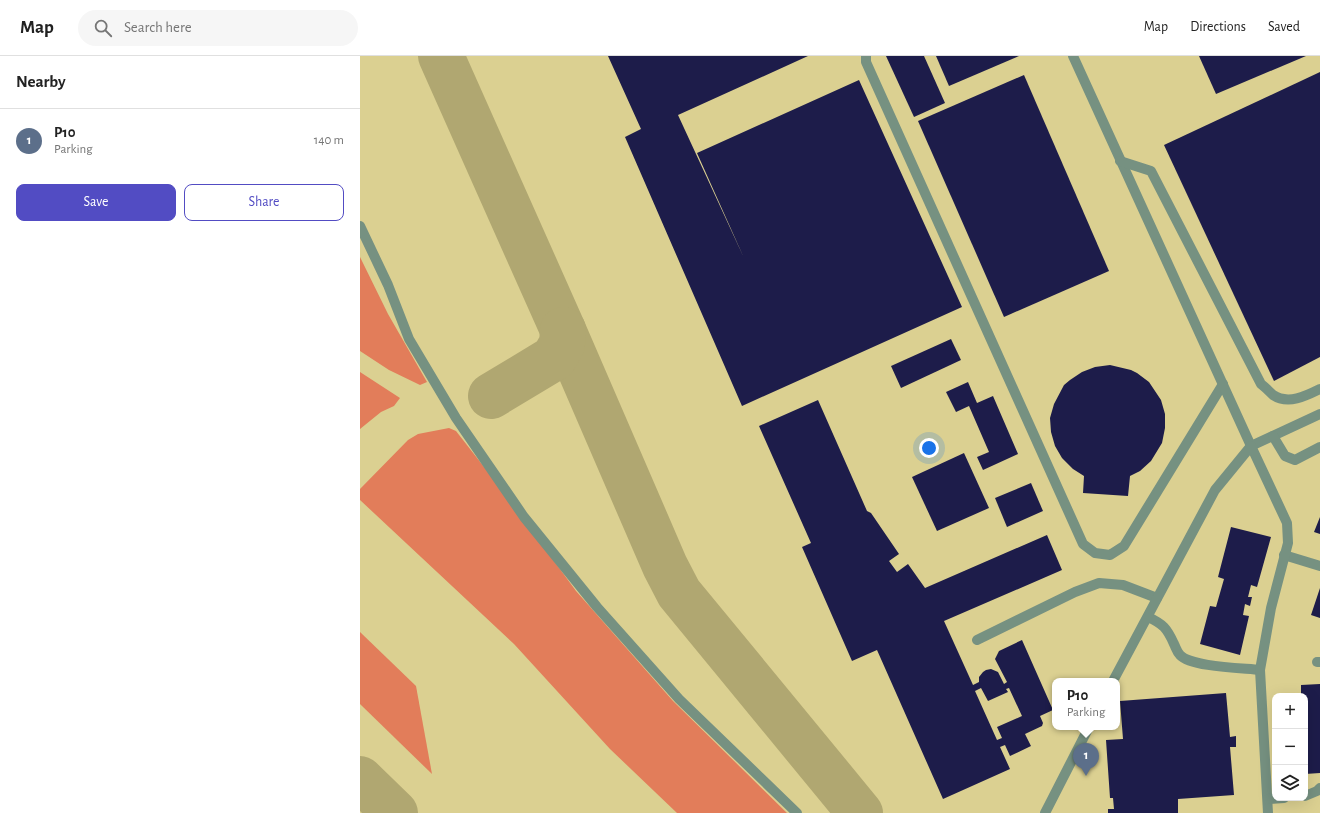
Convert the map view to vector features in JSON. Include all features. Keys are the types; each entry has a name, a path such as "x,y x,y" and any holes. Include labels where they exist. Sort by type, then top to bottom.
{"lane":[{"path":"866,56 866,62 869,69 1083,544 1095,553 1110,555 1124,546 1222,384"},
{"path":"1072,56 1287,523 1288,543 1271,608 1260,670 1268,813"},
{"path":"1120,161 1151,171 1261,384 1275,396 1287,399 1302,398 1320,389"},
{"path":"360,226 388,285 410,338 456,418 524,517 597,607 679,700 797,813"},
{"path":"1116,678 1215,490 1251,446 1320,414"},
{"path":"1273,436 1284,456 1295,460 1320,447"},
{"path":"1284,555 1320,566"},
{"path":"977,640 1075,592 1099,583 1122,585 1157,598"},
{"path":"1148,617 1164,626 1179,654 1186,660 1199,664 1260,670"},
{"path":"1045,813 1087,730"},
{"path":"1308,795 1320,788"},
{"path":"1268,799 1272,799"}],"shaded area":[{"path":"360,257 388,314 427,382 420,385 389,370 360,351"},
{"path":"360,372 400,398 394,406 381,412 360,429"},
{"path":"449,428 456,431 502,490 576,591 673,701 787,813 677,813 610,749 514,644 360,500 360,489 408,440 418,434"},
{"path":"360,632 416,686 432,774 360,704"}],"building":[{"path":"608,56 808,56 678,115 744,258 697,153 859,80 962,307 742,406 625,137 641,129"},
{"path":"886,56 924,56 945,103 914,117"},
{"path":"936,56 1019,56 949,86"},
{"path":"1199,56 1306,56 1216,94"},
{"path":"1320,72 1320,357 1274,381 1164,145"},
{"path":"1024,75 1109,271 1004,317 918,121"},
{"path":"951,339 961,360 901,388 891,366"},
{"path":"1110,365 1131,370 1149,382 1161,400 1165,414 1165,428 1162,443 1151,461 1140,471 1130,476 1128,496 1083,493 1084,476 1073,469 1062,458 1055,446 1051,432 1050,418 1054,404 1064,385 1082,372 1095,367"},
{"path":"968,382 977,403 993,396 1018,454 983,470 977,457 989,452 969,406 956,412 946,392"},
{"path":"818,400 867,511 871,513 899,554 889,561 897,572 908,564 925,588 1047,535 1062,570 944,621 973,685 979,682 979,677 983,672 991,669 998,672 1004,684 1007,682 995,659 999,651 1022,640 1052,710 1040,716 1043,723 1042,726 1025,734 1031,746 1010,756 1005,745 1000,747 1010,769 943,799 877,650 852,661 802,547 811,543 759,426","holes":["981,688 988,701 1008,692 1006,689 1009,688 1022,716 997,727 1002,738 997,740 975,691"]},
{"path":"964,453 989,508 937,531 912,477"},
{"path":"1031,483 1043,511 1007,527 995,498"},
{"path":"1320,517 1320,534 1314,532"},
{"path":"1231,527 1271,537 1257,587 1251,585 1248,597 1252,597 1250,606 1245,604 1243,615 1249,616 1240,655 1200,644 1210,606 1216,607 1224,579 1218,577"},
{"path":"1320,588 1320,618 1311,615"},
{"path":"1320,684 1320,773 1308,774 1308,693 1301,693 1301,685"},
{"path":"1226,693 1230,737 1236,736 1236,747 1230,747 1234,795 1178,799 1178,813 1108,813 1108,809 1114,809 1113,798 1110,798 1106,740 1123,739 1120,701"}],"taxiway":[{"path":"441,56 563,330 665,566 679,593 860,813"},
{"path":"491,396 554,358 562,344 563,330"},
{"path":"360,779 395,813"}],"place":[{"name":"P10","path":"1086,776"}]}
